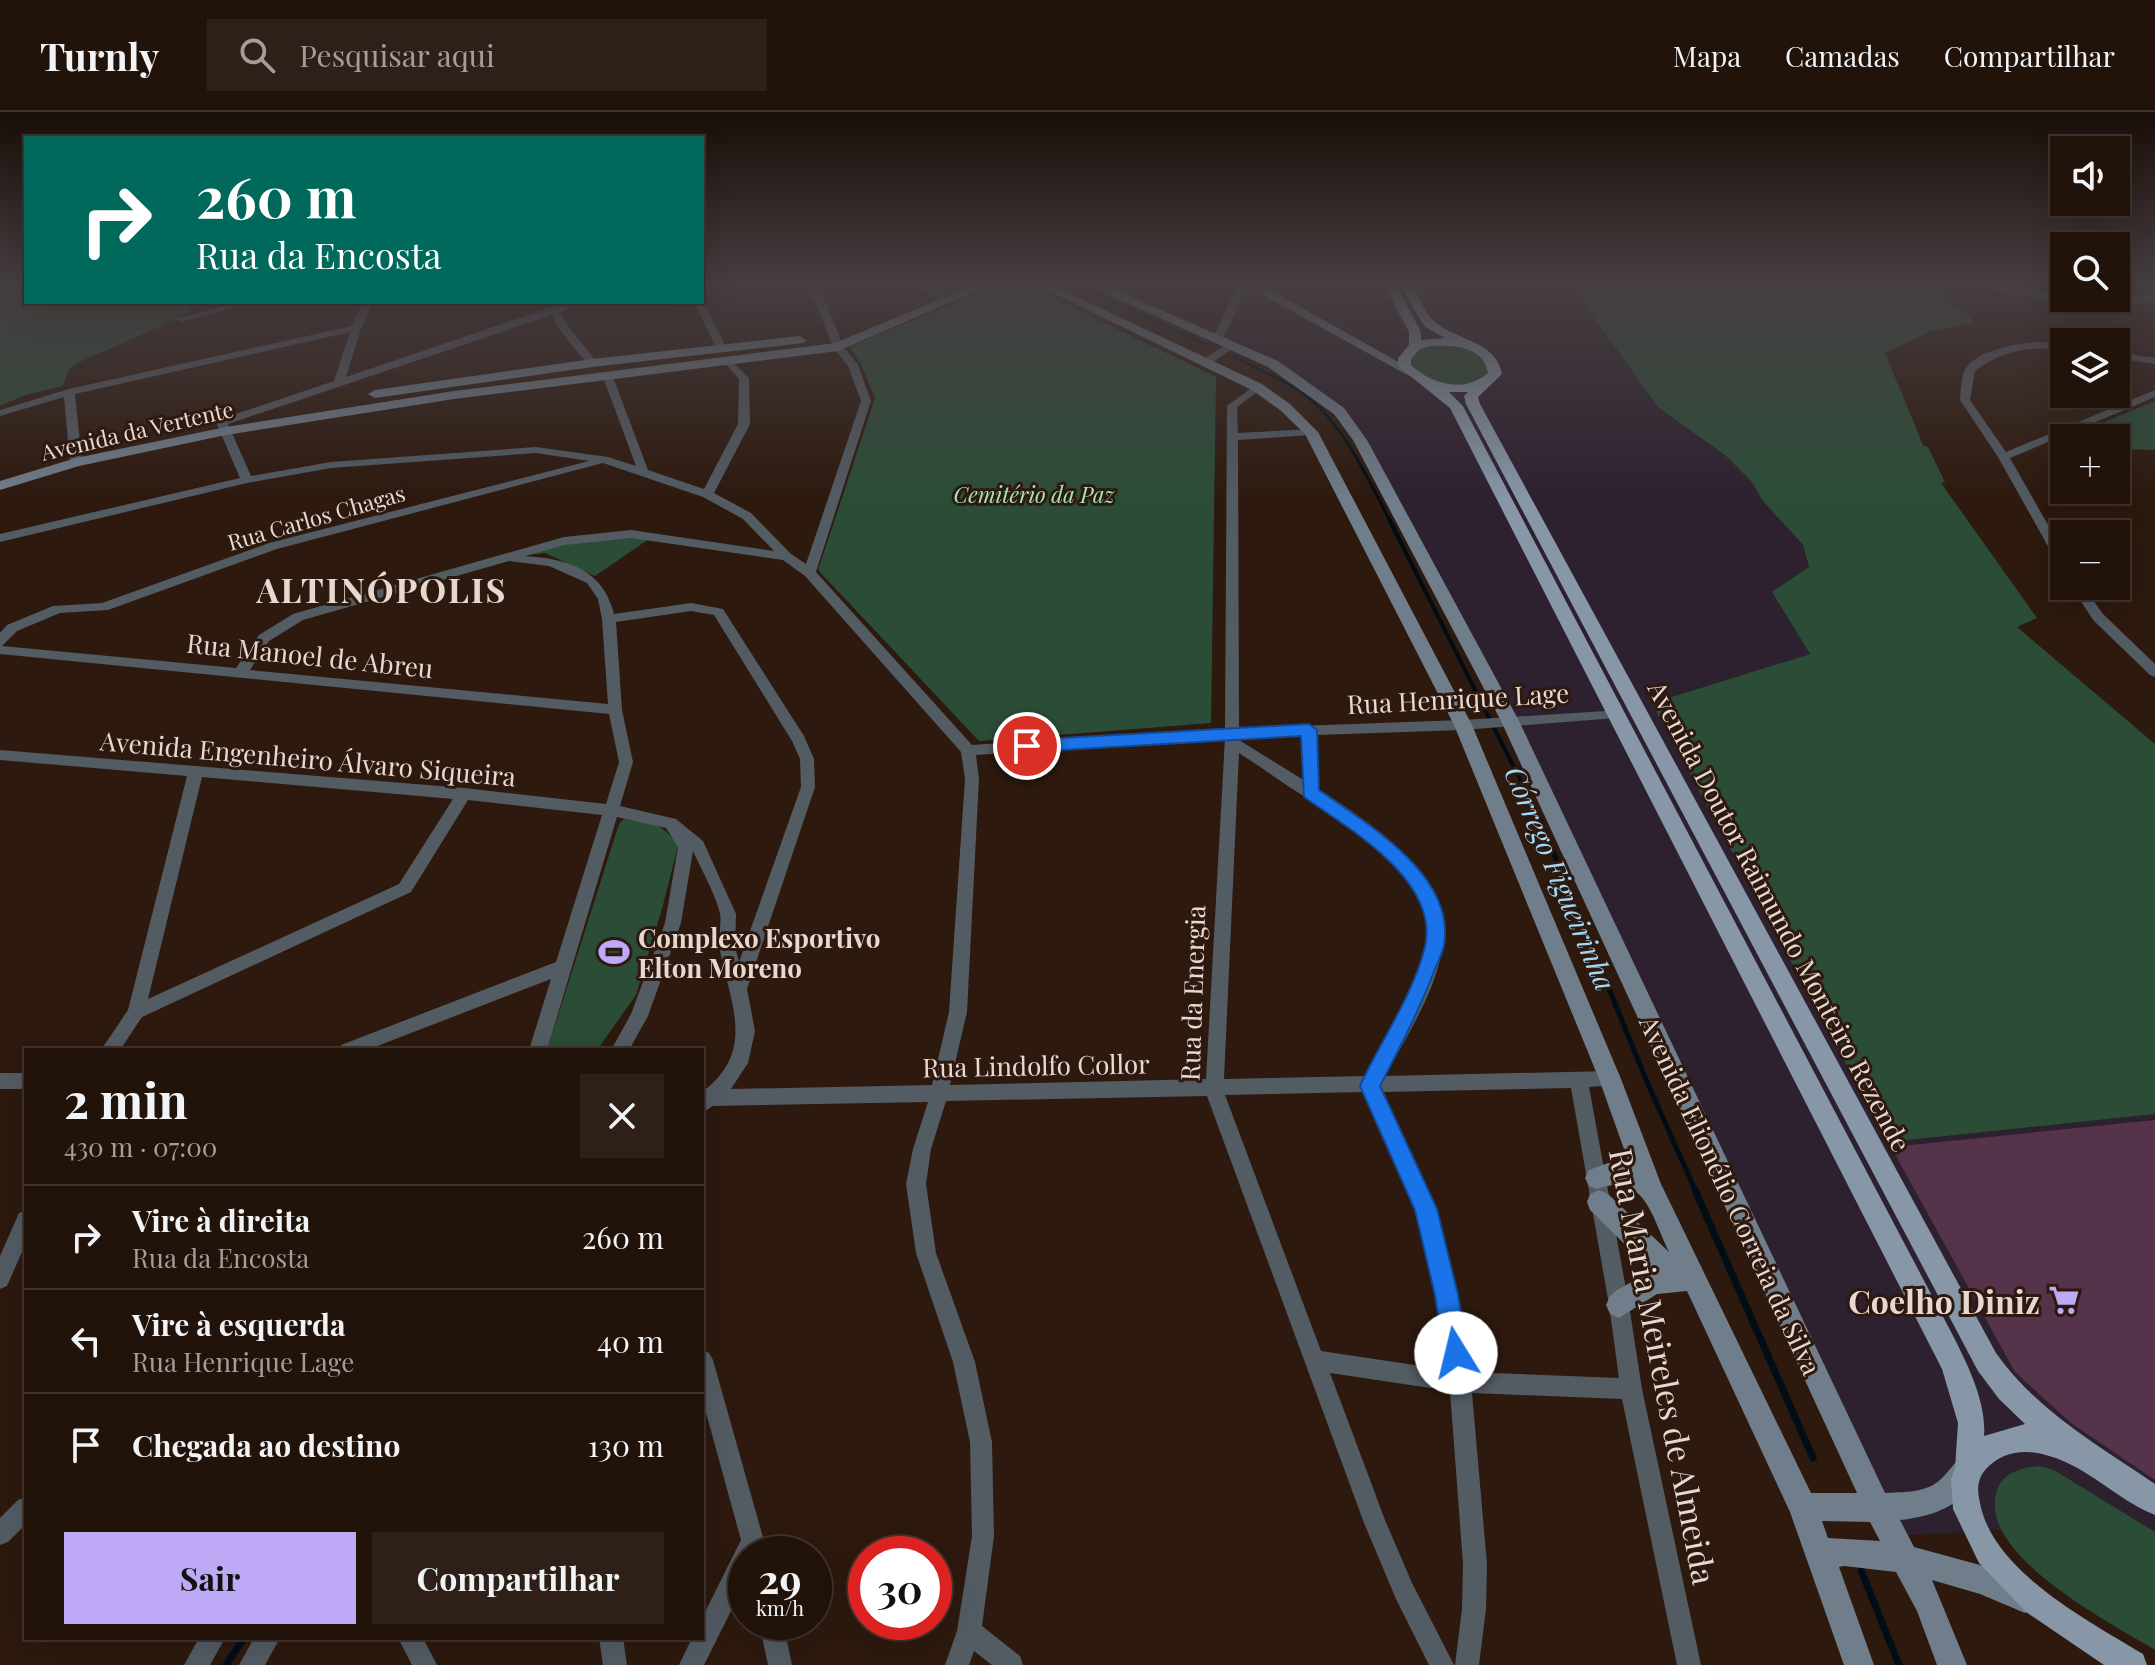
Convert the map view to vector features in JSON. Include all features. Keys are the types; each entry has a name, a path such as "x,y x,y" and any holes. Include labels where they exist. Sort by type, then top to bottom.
{"main road":[{"path":"1409,355 1405,366 1416,377 1457,388 1470,388 1490,381 1495,374 1491,358 1486,355"},
{"name":"Avenida Doutor Raimundo Monteiro Rezende","path":"1416,377 1439,390 1456,406 1954,1365 1972,1423 1963,1494 1981,1540 2019,1589 2132,1665"},
{"name":"Avenida Doutor Raimundo Monteiro Rezende","path":"1490,381 1471,396 1473,404 1981,1352 1997,1379 2031,1413 2087,1456"},
{"path":"1968,1467 1977,1455 2009,1438 2043,1440 2087,1456 2155,1501"}],"street":[{"path":"0,413 69,392 233,355"},
{"path":"338,385 347,355"},
{"path":"247,480 224,426 422,355"},
{"path":"586,355 592,363"},
{"name":"Avenida da Vertente","path":"0,477 74,458 425,385 653,355"},
{"name":"Avenida da Vertente","path":"224,426 764,355"},
{"path":"809,573 866,401 853,365 846,355"},
{"path":"1189,355 1257,387 1285,407 1311,432 1463,725 1610,1079 1690,1284 1803,1507 1859,1665"},
{"path":"1205,363 1212,355"},
{"name":"Avenida Elionélio Correia da Silva","path":"1253,355 1273,364 1339,411 1360,440 1510,721 1877,1506 1929,1604 1952,1665"},
{"path":"1373,355 1416,377"},
{"path":"1987,355 1970,370 1965,400 2004,457 2050,539"},
{"path":"2130,357 2155,361"},
{"path":"707,494 744,424 744,378 729,362"},
{"path":"608,377 643,469"},
{"name":"Rua da Energia","path":"1257,387 1232,406 1232,737 1214,1090 1375,1523 1404,1591 1442,1665"},
{"path":"69,392 74,458"},
{"path":"2004,457 2155,393"},
{"path":"1231,437 1311,432"},
{"path":"0,538 247,480 331,465 536,450 608,460 643,469 707,494 747,516 787,557 809,573 968,750 972,779 958,1012 940,1091 922,1149 916,1184 926,1253 964,1362 981,1442 983,1536 969,1631 957,1665"},
{"name":"Avenida da Vertente","path":"0,486 74,458"},
{"name":"Rua Carlos Chagas","path":"0,642 12,628 58,609 103,607 273,546 608,460"},
{"path":"241,672 264,638 298,617 564,541 631,534 787,557"},
{"path":"506,558 551,562 592,580 604,599 609,619 615,710 626,762 560,968 539,1048"},
{"path":"2086,600 2098,617 2155,672"},
{"path":"609,619 691,607 718,612 799,740 807,759 808,787 739,988"},
{"name":"Rua Manoel de Abreu","path":"0,650 615,710"},
{"name":"Rua Henrique Lage","path":"968,750 1232,737 1309,730 1463,725 1616,713"},
{"path":"1309,730 1310,793"},
{"path":"1232,737 1398,858 1418,880 1431,909 1435,932 1431,959 1370,1086 1426,1209 1447,1295 1460,1382 1475,1564 1474,1609 1467,1665"},
{"name":"Avenida Engenheiro Álvaro Siqueira","path":"0,755 464,794 613,810 671,823"},
{"path":"111,1048 136,1012 196,771"},
{"path":"136,1012 405,888 464,794"},
{"path":"671,823 698,845 728,914 727,947 745,1021 745,1045 739,1063 705,1100"},
{"path":"621,1048 639,1016 673,923 686,846 671,823"},
{"path":"352,1048 560,968"},
{"name":"Rua Maria Meireles de Almeida","path":"1578,1079 1631,1389 1689,1665"},
{"name":"Rua Lindolfo Collor","path":"705,1100 940,1091 1214,1090 1610,1079"},
{"path":"0,1081 24,1081"},
{"path":"1650,1187 1637,1175 1607,1172 1598,1190 1628,1233 1690,1284"},
{"path":"0,1279 24,1225"},
{"path":"1619,1305 1649,1284 1690,1284"},
{"path":"1314,1360 1460,1382 1631,1389"},
{"path":"704,1368 747,1536"},
{"path":"1803,1507 1908,1507 1943,1496 1968,1467"},
{"path":"0,1534 24,1510"},
{"path":"1821,1553 1842,1550 1907,1561 2005,1588 2047,1609"},
{"path":"691,1665 728,1595"},
{"path":"2074,1628 2094,1645 2108,1665"},
{"path":"969,1631 1011,1665"},
{"path":"196,1665 212,1640"},
{"path":"251,1665 267,1640"},
{"path":"411,1640 425,1665"},
{"path":"611,1640 615,1665"},
{"path":"775,1640 780,1665"}],"shaded area":[{"path":"1248,355 1620,355 1698,437 1726,456 1752,482 1762,500 1803,545 1809,567 1810,654 1653,702 1888,1142 2155,1114 2155,1532 2054,1470 2039,1466 2016,1471 2002,1482 1997,1491 1997,1516 2004,1530 1894,1536 1536,773 1360,440 1304,384"}],"green space":[{"path":"0,355 94,355 68,371 63,386 26,395 0,406"},
{"name":"Cemitério da Paz","path":"855,355 1172,355 1216,377 1211,723 979,741 818,570 875,398"},
{"path":"1480,355 1490,368 1488,375 1478,380 1447,384 1418,372 1409,364 1409,357"},
{"path":"1621,355 1886,355 1923,445 1928,447 1945,482 1941,483 2037,618 2017,627 2155,744 2155,1114 1888,1142 1652,703 1810,654 1772,592 1809,567 1803,545 1762,500 1752,482 1726,456 1658,407"},
{"path":"2155,401 2155,450 2130,449 2130,424 2099,424"},
{"path":"649,539 595,576 545,553 527,555 564,543"},
{"name":"Complexo Esportivo Elton Moreno","path":"624,819 656,825 678,846 636,995 598,1048 548,1048 619,824"},
{"path":"2039,1466 2054,1470 2155,1532 2155,1650 2053,1586 2008,1541 1996,1517 1996,1494 2007,1476"}],"building":[{"name":"Coelho Diniz","path":"2155,1120 2155,1480 2071,1423 2015,1372 1891,1147"}],"waterway":[{"name":"Córrego Figueirinha","path":"1233,356 1300,391 1328,417 1352,450 1389,519"},
{"name":"Córrego Figueirinha","path":"1388,517 1538,815"},
{"name":"Córrego Figueirinha","path":"1538,815 1647,1082 1696,1192"},
{"name":"Córrego Figueirinha","path":"1695,1190 1813,1458"},
{"name":"Córrego Figueirinha","path":"1861,1570 1899,1665"},
{"path":"226,1665 243,1640"}],"place":[{"name":"Complexo Esportivo Elton Moreno","path":"614,952"},
{"name":"Coelho Diniz","path":"2064,1300"}],"district":[{"name":"ALTINÓPOLIS","path":"382,589"}],"route":[{"path":"1027,746 1309,730 1310,793 1382,844 1418,880 1431,909 1435,944 1413,1001 1370,1086 1426,1209 1447,1295 1456,1353"}]}
